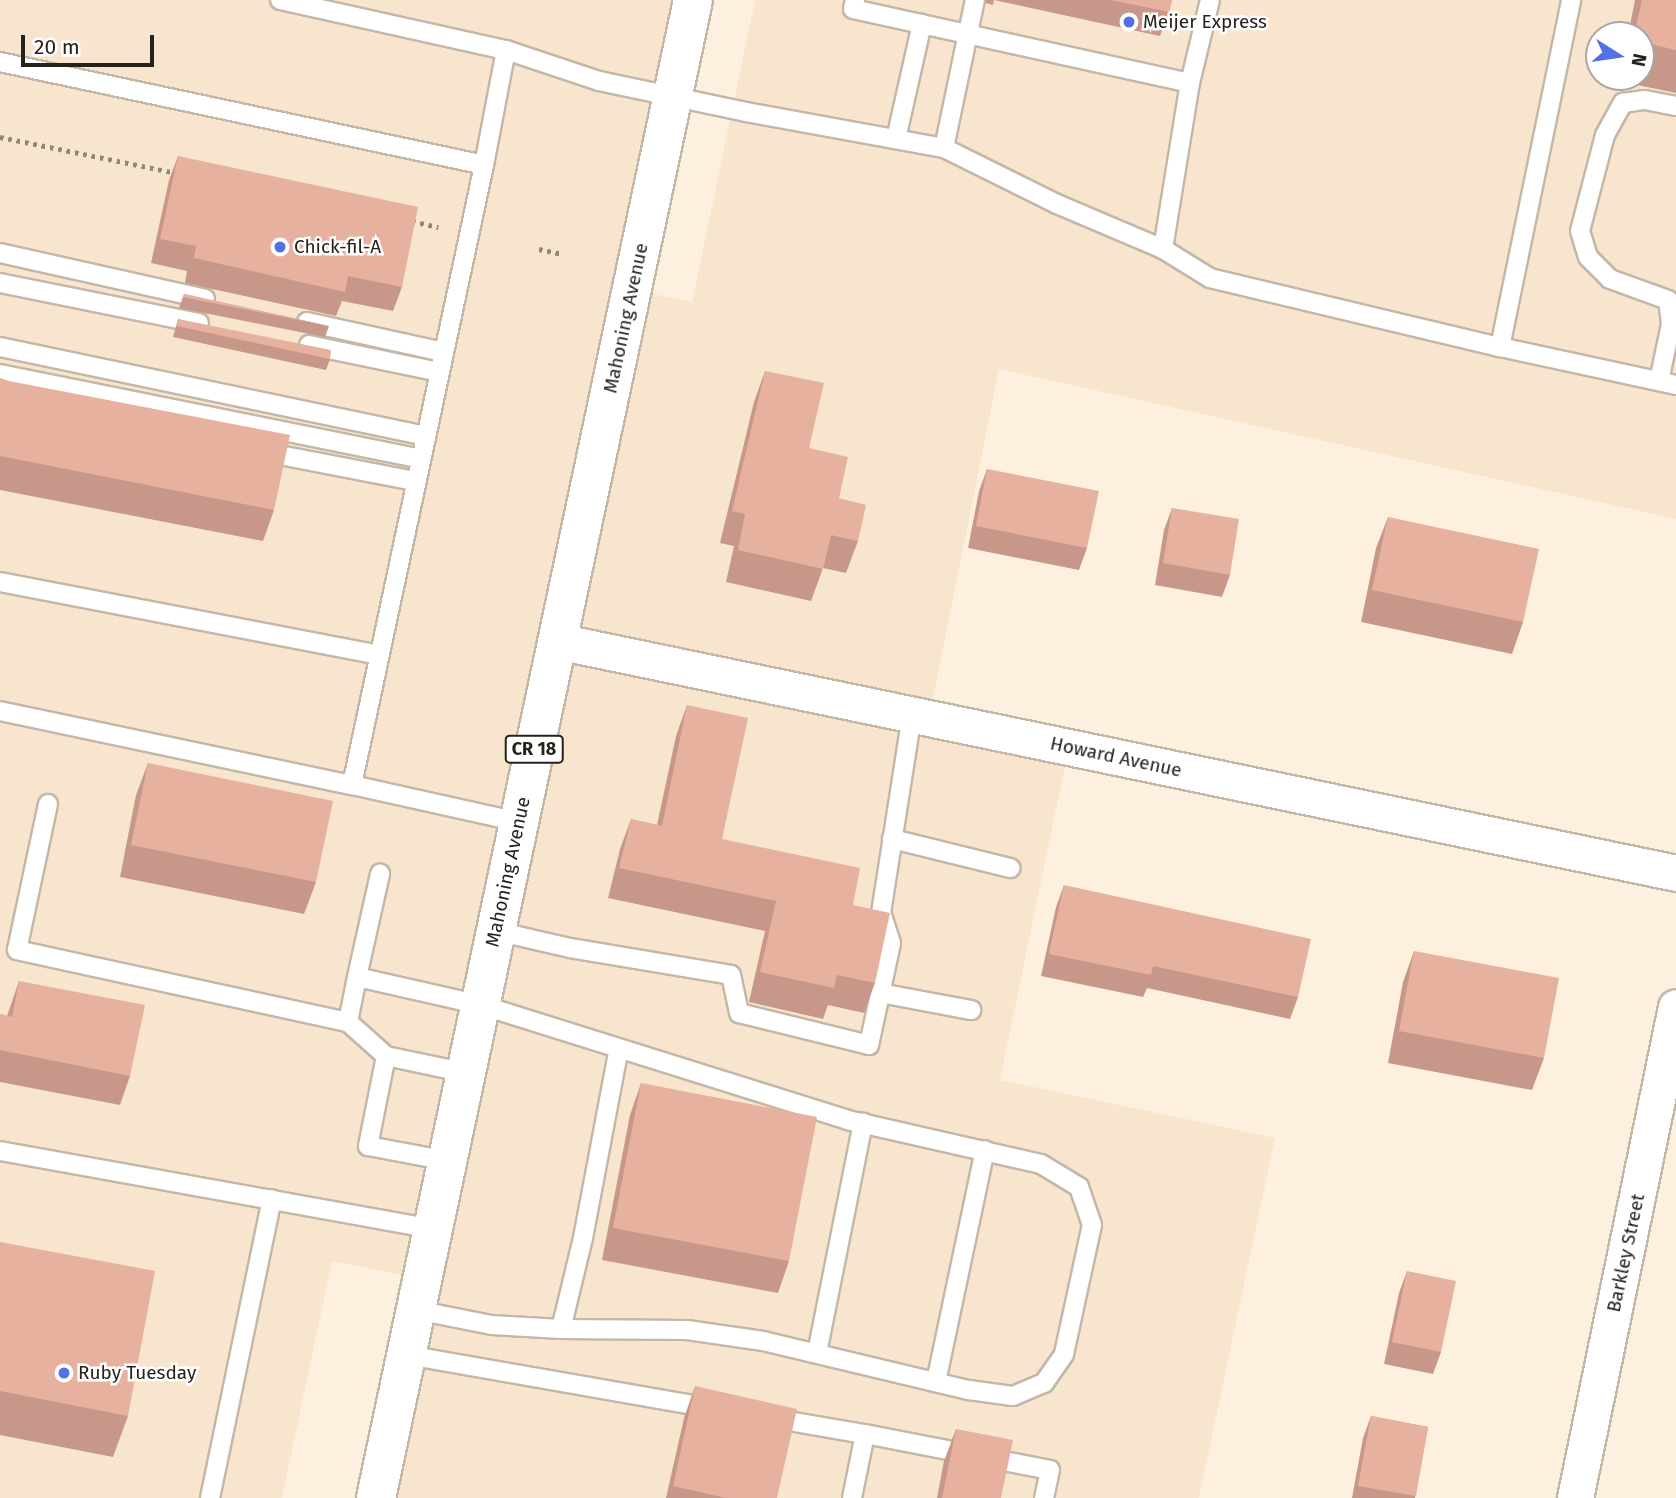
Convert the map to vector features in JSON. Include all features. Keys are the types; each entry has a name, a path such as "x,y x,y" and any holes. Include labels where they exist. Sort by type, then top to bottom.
{"main road":[{"name":"Mahoning Avenue","path":"376,1498 693,0"}],"street":[{"name":"Howard Avenue","path":"557,641 1676,873"},
{"name":"Barkley Street","path":"1575,1498 1676,1007"}],"lane":[{"path":"280,0 506,50 599,81 746,112 944,148 1057,204 1163,249 1210,278 1500,347 1668,383 1671,324 1668,300 1609,279 1588,257 1580,230 1605,135 1623,103 1645,100 1676,106"},
{"path":"855,0 853,9 1190,83"},
{"path":"944,148 975,0"},
{"path":"1163,249 1190,83 1210,0"},
{"path":"1500,347 1571,0"},
{"path":"896,139 922,24"},
{"path":"352,785 506,50"},
{"path":"0,62 484,165"},
{"path":"0,253 216,301"},
{"path":"0,283 213,326"},
{"path":"283,316 443,352"},
{"path":"293,342 439,372"},
{"path":"0,347 425,436"},
{"path":"0,374 420,459"},
{"path":"241,448 415,481"},
{"path":"0,582 379,655"},
{"path":"0,711 519,822"},
{"path":"496,931 570,948 731,975 739,1013 869,1045 891,943 881,913 912,715"},
{"path":"48,804 17,950 348,1022 386,1056 467,1073"},
{"path":"892,839 1010,868"},
{"path":"348,1022 380,874"},
{"path":"357,977 481,1005 777,1100 1041,1164 1079,1188 1092,1225 1065,1354 1044,1383 1013,1396 969,1390 817,1353 687,1330 561,1329 492,1325 416,1310"},
{"path":"880,992 971,1010"},
{"path":"561,1329 583,1238 619,1048"},
{"path":"386,1056 368,1146 448,1161"},
{"path":"817,1353 863,1123"},
{"path":"936,1382 985,1150"},
{"path":"0,1151 434,1228"},
{"path":"210,1498 272,1199"},
{"path":"407,1355 729,1411"},
{"path":"756,1416 1050,1470 1044,1498"},
{"path":"852,1498 865,1434"}],"path":[{"path":"0,136 188,175"},
{"path":"402,219 442,228"},
{"path":"539,249 562,254"}],"shaded area":[{"path":"0,0 693,0 633,290 692,302 755,0 1676,0 1676,519 999,369 929,718 1069,747 1000,1080 1275,1138 1199,1498 376,1498 423,1279 332,1261 282,1498 0,1498"}],"building":[{"path":"1111,0 1172,0 1169,12"},
{"path":"1642,0 1676,0 1676,50 1655,45 1655,21 1637,21"},
{"name":"Chick-fil-A","path":"178,156 418,207 402,287 348,276 345,292 194,258 196,246 160,239"},
{"path":"184,294 329,326 183,297"},
{"path":"178,319 331,350 330,359 177,326"},
{"path":"765,371 824,383 809,448 848,457 839,498 866,505 858,541 831,535 823,569 738,550 745,514 732,511"},
{"path":"0,378 290,435 274,510 0,456"},
{"path":"987,469 1099,491 1087,548 976,526"},
{"path":"1172,508 1239,519 1230,575 1163,563"},
{"path":"1388,517 1539,549 1523,622 1372,590"},
{"path":"687,705 748,718 722,839 860,868 853,905 890,913 875,983 837,975 834,988 760,972 776,901 619,868 631,819 662,826"},
{"path":"148,763 333,801 316,882 131,845"},
{"path":"1064,885 1311,939 1298,997 1153,966 1151,975 1049,954"},
{"path":"1414,951 1559,978 1544,1058 1399,1031"},
{"path":"19,981 145,1005 130,1076 0,1050 0,1014 12,1017"},
{"path":"641,1083 817,1117 789,1261 613,1228"},
{"name":"Ruby Tuesday","path":"0,1242 155,1271 128,1416 0,1391"},
{"path":"1407,1271 1456,1281 1441,1352 1392,1342"},
{"path":"695,1386 797,1409 777,1498 726,1498 673,1486"},
{"path":"1371,1416 1428,1427 1416,1496 1358,1486"},
{"path":"956,1429 1013,1440 1001,1498 942,1498"}],"place":[{"name":"Meijer Express","path":"1129,22"},
{"name":"Chick-fil-A","path":"280,247"},
{"name":"Ruby Tuesday","path":"64,1373"}]}
